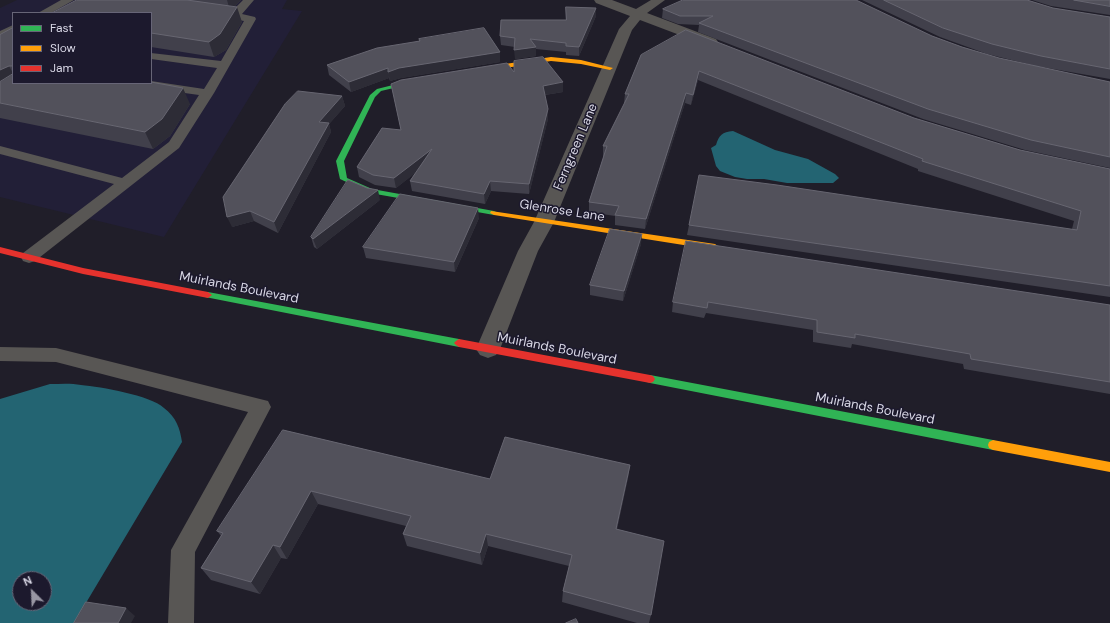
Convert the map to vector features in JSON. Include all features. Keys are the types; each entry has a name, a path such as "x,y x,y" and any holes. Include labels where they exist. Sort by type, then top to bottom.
{"main road":[{"path":"471,71 551,59 581,62 610,68"},
{"name":"Glenrose Lane","path":"432,78 379,90 372,96 340,161 344,179 370,191 544,222 725,249"},
{"name":"Muirlands Boulevard","path":"0,250 83,271 1110,467"}],"street":[{"path":"600,0 726,48"},
{"name":"Ferngreen Lane","path":"488,349 528,250 544,222 626,29 638,14 659,0"}],"lane":[{"path":"45,12 68,0"},
{"path":"234,16 249,0"},
{"path":"29,257 174,145 208,93 251,19 203,12"},
{"path":"0,35 12,29"},
{"path":"152,56 225,65"},
{"path":"148,84 208,93"},
{"path":"0,150 126,182"},
{"path":"0,354 56,355 261,406 183,550 181,623"}],"shaded area":[{"path":"17,0 287,0 282,9 302,11 164,237 0,197 0,8"}],"water":[{"path":"733,131 775,150 808,159 835,174 839,178 833,183 787,183 764,179 735,177 720,171 716,166 711,148 716,145 718,139 722,135 726,132"},
{"path":"50,384 73,384 125,392 148,399 157,403 168,411 179,427 182,442 74,623 0,623 0,399"}],"building":[{"path":"77,0 187,0 237,7 220,34 209,42 152,33 152,12 54,12"},
{"path":"683,0 856,0 932,36 962,47 999,58 1110,82 1110,157 1031,140 928,109 699,23 713,16 680,16 663,9"},
{"path":"884,0 1027,0 1053,8 1110,17 1110,69 1041,56 992,44 943,28"},
{"path":"1074,0 1110,0 1110,6"},
{"path":"566,7 596,8 579,47 566,46 566,43 530,39 536,47 514,50 515,38 500,36 501,20 566,20"},
{"path":"484,28 500,52 399,68 388,72 388,68 349,82 327,65 377,48"},
{"path":"12,29 12,66 0,70 0,35"},
{"path":"686,30 914,118 1020,150 1110,169 1110,286 689,225 699,175 777,185 1077,230 1081,211 922,161 923,159 699,71 693,95 686,93 646,219 615,215 619,206 589,202 607,146 603,146 629,94 625,94 641,55"},
{"path":"543,57 563,82 543,86 548,109 529,184 490,181 484,194 410,181 432,149 394,178 373,175 357,167 382,128 401,130 391,84 401,80 507,63 514,72 514,61"},
{"path":"12,75 12,84 152,84 152,82 183,88 162,119 145,132 0,103 0,82"},
{"path":"298,91 342,96 319,122 329,123 274,222 250,211 227,217 223,197 285,104"},
{"path":"348,180 367,188 378,190 313,239 311,237"},
{"path":"400,194 478,208 454,262 363,247"},
{"path":"610,229 642,234 624,291 590,285"},
{"path":"686,241 1110,305 1110,382 971,359 970,354 855,334 855,338 817,332 817,320 708,302 707,308 673,302"},
{"path":"283,430 490,479 505,437 630,465 616,529 664,541 651,615 563,591 572,555 486,534 480,553 403,534 411,516 311,491 280,547 273,545 251,582 201,568 223,533 217,531"},
{"path":"86,602 126,608 118,623 74,623"},
{"path":"576,619 578,623 566,623"}],"traffic: fast":[{"path":"421,80 379,90 372,96 340,161 344,179 370,191 494,213"},
{"path":"208,295 459,343"},
{"path":"650,379 993,445"}],"traffic: slow":[{"path":"479,70 551,59 581,62 610,68"},
{"path":"494,213 715,247"},
{"path":"993,445 1110,467"}],"traffic: jam":[{"path":"0,250 83,271 208,295"},
{"path":"459,343 650,379"}]}
